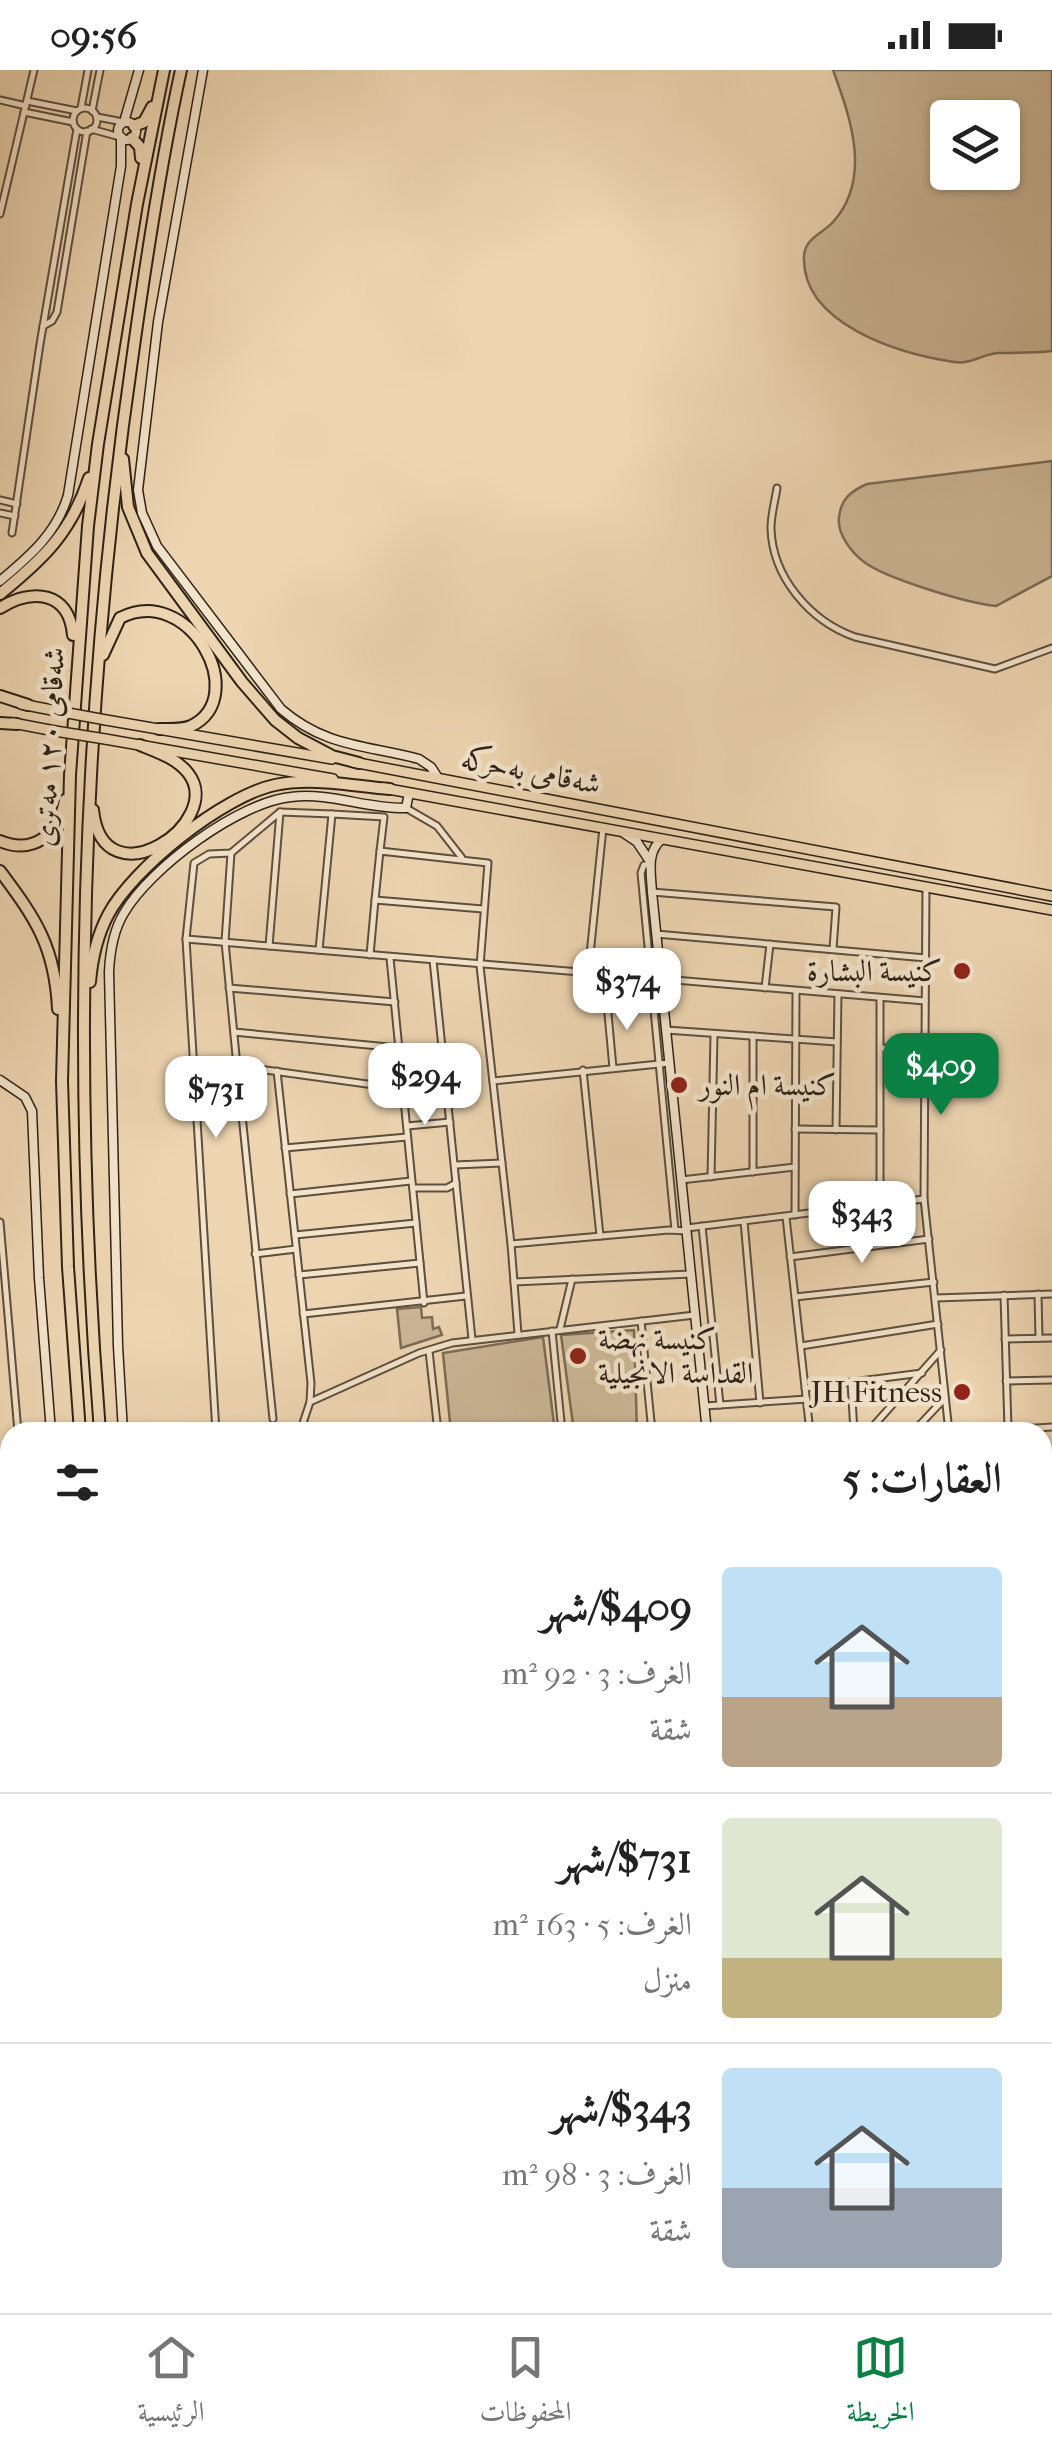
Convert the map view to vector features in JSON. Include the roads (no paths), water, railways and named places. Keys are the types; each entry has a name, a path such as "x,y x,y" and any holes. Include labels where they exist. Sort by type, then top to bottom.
{"highway":[{"name":"شەقامی ١٢٠ مەتری","path":"79,1422 68,1267 62,1080 75,683 98,444 164,70"},
{"name":"شەقامی ١٢٠ مەتری","path":"99,1422 86,1206 83,1052 96,680 122,422 147,256 182,70"},
{"path":"143,175 141,149 127,131 145,120 158,98"},
{"path":"122,422 128,507 147,553 274,720 332,756 359,764"},
{"path":"0,594 51,550 66,530 88,482 98,444"},
{"path":"0,608 32,595 46,597 64,608 73,628 75,683"},
{"path":"96,680 105,645 120,618 154,610 190,627 208,654 216,692 210,709 191,726 159,729"},
{"path":"0,698 28,705"},
{"path":"0,722 17,724"},
{"path":"90,779 96,829 107,845 136,854 166,842 191,811 195,786 177,762 140,745"},
{"path":"0,841 21,847 48,836 63,812 70,775"},
{"path":"83,1052 95,946 118,898 144,870 210,816 252,793 299,782 390,789"},
{"path":"0,871 32,915 49,948 58,999 62,1080"}],"main road":[{"name":"شەقامی بەحرکە","path":"28,705 438,778 1052,896"},
{"name":"شەقامی بەحرکە","path":"17,724 1052,910"}],"street":[{"path":"0,214 34,70"},
{"path":"12,533 75,126 88,70"},
{"path":"43,326 56,315 100,70"},
{"path":"0,580 46,538 61,516 68,495 139,70"},
{"path":"203,70 148,387 138,480 142,513 164,557 281,708 328,739 420,760 432,767 438,778"},
{"path":"0,100 79,110 127,131"},
{"path":"26,106 90,130 127,131"},
{"path":"777,488 771,531 778,561 795,594 834,628 855,637 994,669 1052,648"},
{"path":"0,500 17,504"},
{"path":"0,513 15,516"},
{"path":"406,808 409,793"},
{"path":"122,1422 108,972 119,922 150,881 215,829 259,804 309,795 406,808 437,826 464,861"},
{"path":"269,946 280,812"},
{"path":"215,1422 186,939 194,863 209,854 230,852 280,812 384,817 370,955"},
{"path":"319,950 332,814"},
{"path":"588,974 607,827 637,842 651,864"},
{"path":"669,839 653,848 651,864 658,1064 674,1230"},
{"path":"380,851 488,864 480,966 512,1244 518,1334"},
{"path":"230,852 225,942 273,1419"},
{"path":"651,864 644,865 641,873 666,1030 706,1422"},
{"path":"926,887 924,1199 948,1422"},
{"path":"652,892 836,907 833,949"},
{"path":"376,900 483,910"},
{"path":"656,934 926,958"},
{"path":"186,939 925,1001"},
{"path":"765,988 770,944"},
{"path":"390,956 424,1303"},
{"path":"433,960 472,1340"},
{"path":"230,988 395,1002"},
{"path":"795,1215 796,991"},
{"path":"836,1130 838,994"},
{"path":"880,998 880,1204"},
{"path":"607,1002 613,1068"},
{"path":"666,1030 838,1042"},
{"path":"234,1032 399,1048"},
{"path":"712,1176 714,1034"},
{"path":"753,1036 753,1172"},
{"path":"880,1048 923,1050"},
{"path":"493,1080 668,1063"},
{"path":"238,1066 403,1088"},
{"path":"401,1069 445,1073"},
{"path":"583,1070 600,1236"},
{"path":"277,1071 311,1383 303,1422"},
{"path":"0,1080 25,1097 32,1111 49,1422"},
{"path":"407,1126 450,1122"},
{"path":"795,1129 880,1130"},
{"path":"285,1148 408,1137"},
{"path":"454,1164 502,1163"},
{"path":"681,1180 795,1167"},
{"path":"290,1194 413,1184 447,1188 456,1183"},
{"path":"512,1244 687,1230 924,1199"},
{"path":"786,1216 809,1422"},
{"path":"744,1221 760,1402"},
{"path":"0,1222 17,1422"},
{"path":"294,1234 416,1223"},
{"path":"702,1226 720,1405"},
{"path":"790,1258 930,1239"},
{"path":"255,1254 296,1249"},
{"path":"299,1274 420,1263"},
{"path":"514,1282 691,1274"},
{"path":"561,1422 556,1330 572,1279"},
{"path":"795,1298 934,1282"},
{"path":"1038,1294 1039,1338"},
{"path":"936,1298 1052,1294"},
{"path":"1004,1295 1008,1422"},
{"path":"303,1314 466,1296"},
{"path":"310,1402 429,1350 472,1340 695,1316"},
{"path":"641,1320 651,1422"},
{"path":"800,1346 938,1324"},
{"path":"1006,1338 1052,1338"},
{"path":"429,1350 437,1422"},
{"path":"877,1422 941,1350"},
{"path":"805,1388 922,1372"},
{"path":"1006,1381 1052,1380"},
{"path":"851,1382 853,1422"},
{"path":"922,1422 945,1397"},
{"path":"704,1406 806,1399"}],"place":[{"name":"كنيسة البشارة","path":"962,971"},
{"name":"كنيسة ام النور","path":"679,1085"},
{"name":"كنيسة نهضة القداسة الانجيلية","path":"578,1356"},
{"name":"JH Fitness","path":"962,1392"}]}
